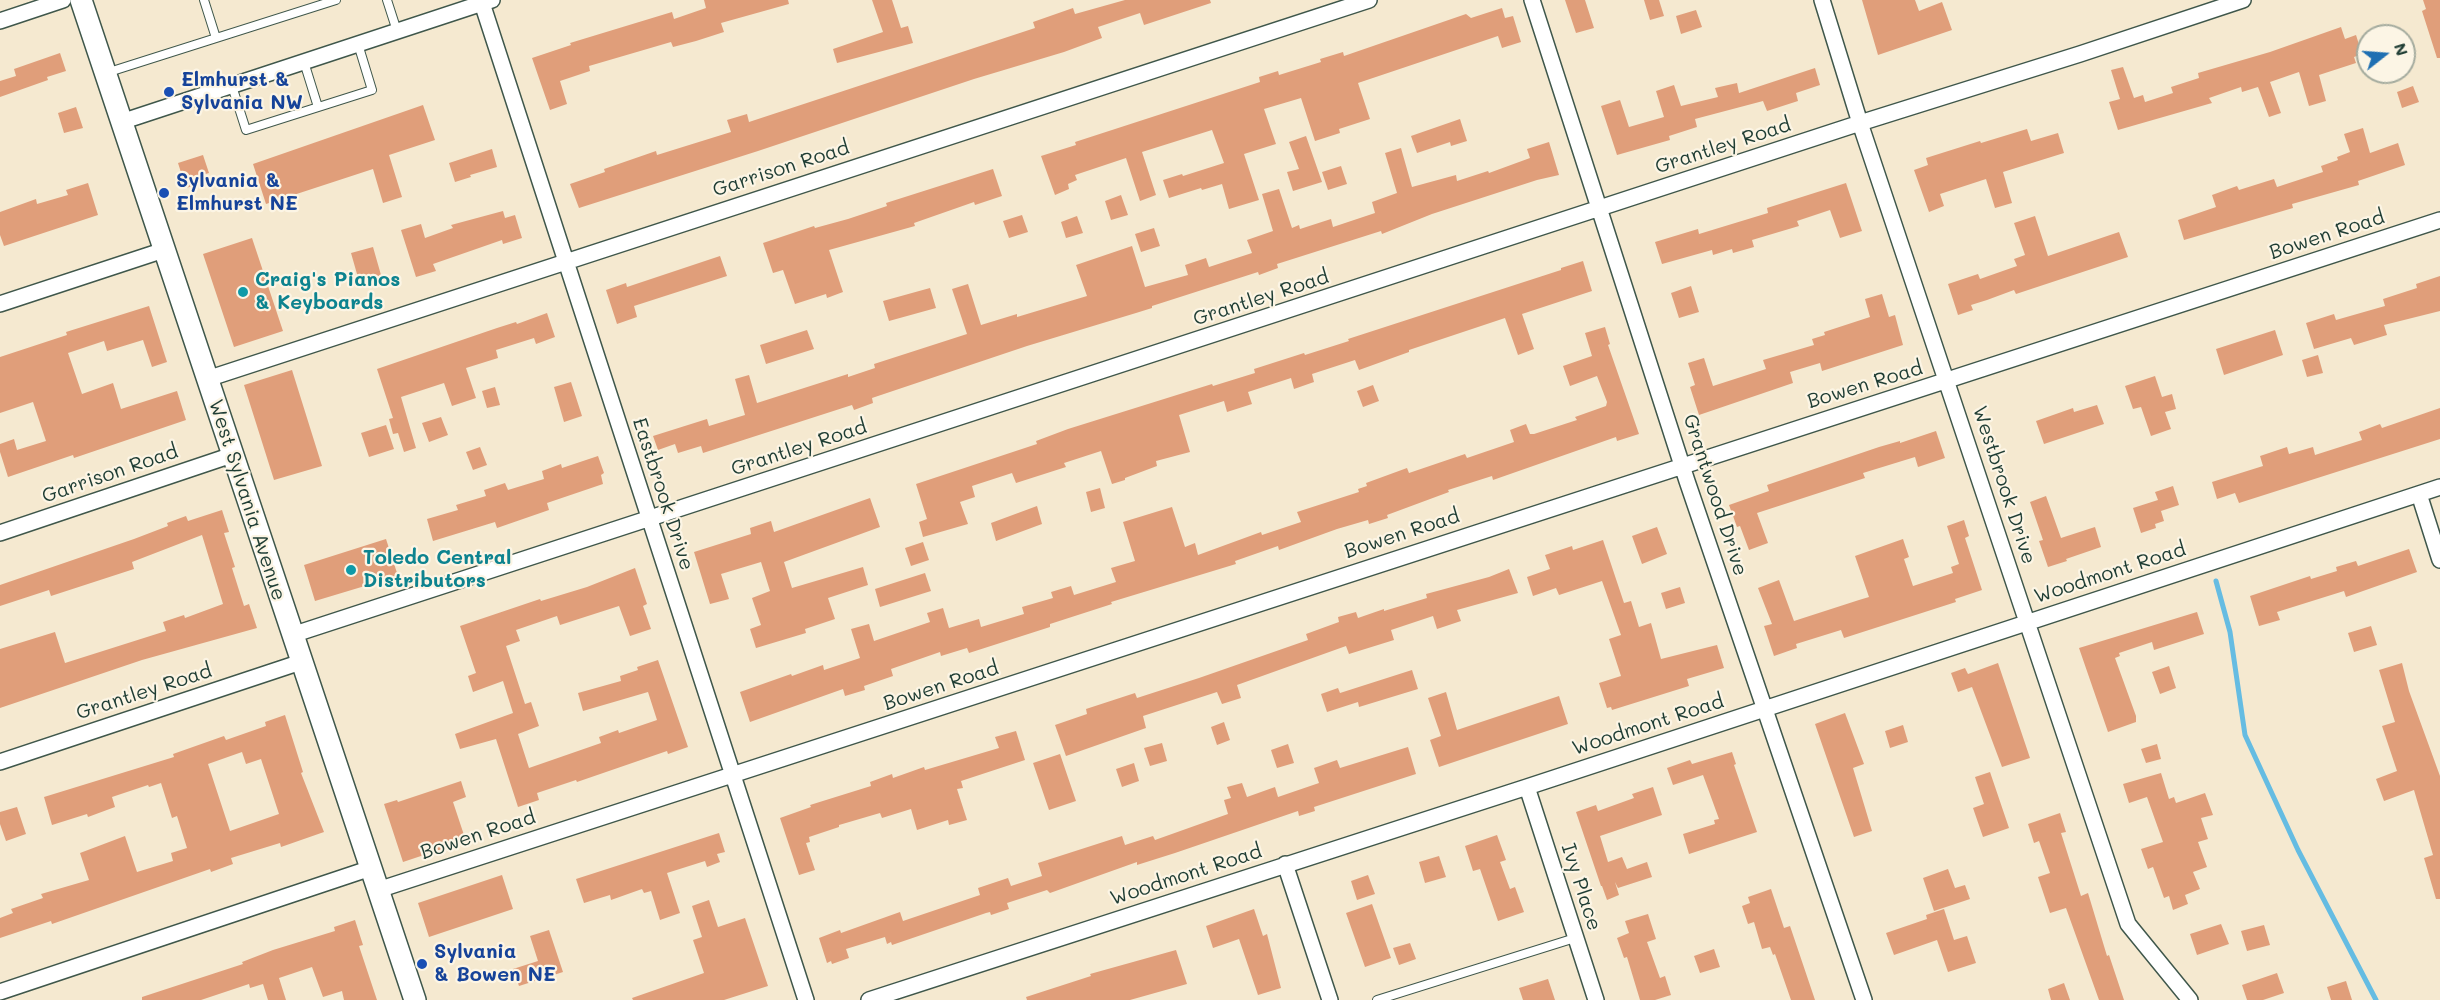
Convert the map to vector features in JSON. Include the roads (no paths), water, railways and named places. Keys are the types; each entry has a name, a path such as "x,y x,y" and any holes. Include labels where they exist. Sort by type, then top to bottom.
{"main road":[{"name":"West Sylvania Avenue","path":"81,0 415,1000"}],"street":[{"path":"0,21 63,0"},
{"name":"Garrison Road","path":"207,379 1369,0"},
{"name":"Grantwood Drive","path":"1532,0 1763,709 1864,1000"},
{"name":"Westbrook Drive","path":"1822,0 1860,123 2128,924 2190,1000"},
{"name":"Grantley Road","path":"292,635 2243,0"},
{"path":"122,122 485,1"},
{"name":"Eastbrook Drive","path":"485,1 566,262 806,1000"},
{"name":"Bowen Road","path":"378,890 2440,220"},
{"path":"0,304 164,250"},
{"name":"Garrison Road","path":"0,533 232,455"},
{"name":"Woodmont Road","path":"869,1000 2440,487"},
{"path":"2419,494 2440,560"},
{"name":"Grantley Road","path":"0,762 301,662"},
{"name":"Ivy Place","path":"1527,787 1596,1000"},
{"path":"1285,864 1330,1000"},
{"path":"0,992 371,868"}],"lane":[{"path":"204,0 216,38"},
{"path":"105,73 336,0"},
{"path":"387,0 397,31"},
{"path":"232,86 246,130 372,90 358,44"},
{"path":"304,62 318,107"},
{"path":"1377,1000 1575,938"}],"waterway":[{"path":"2216,581 2230,632 2245,735 2298,850 2376,1000"}],"place":[{"name":"Elmhurst & Sylvania NW","path":"169,92"},
{"name":"Sylvania & Elmhurst NE","path":"164,193"},
{"name":"Craig's Pianos & Keyboards","path":"243,292"},
{"name":"Toledo Central Distributors","path":"351,570"},
{"name":"Sylvania & Bowen NE","path":"422,964"}]}
